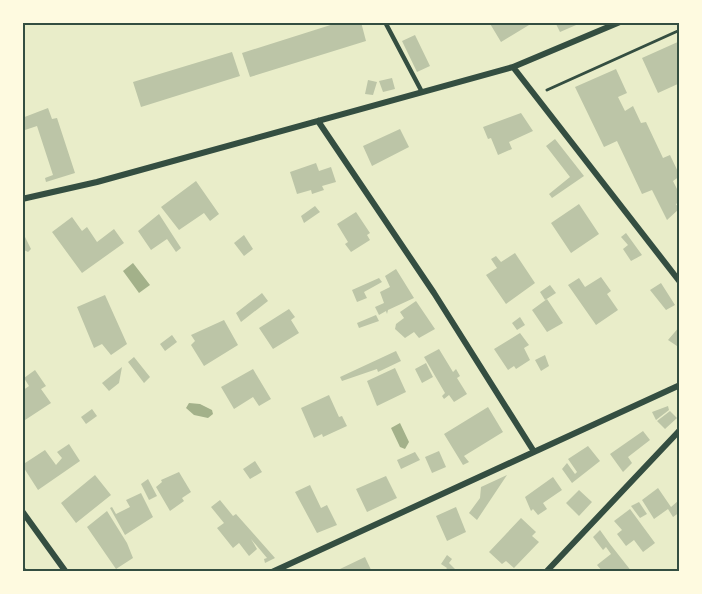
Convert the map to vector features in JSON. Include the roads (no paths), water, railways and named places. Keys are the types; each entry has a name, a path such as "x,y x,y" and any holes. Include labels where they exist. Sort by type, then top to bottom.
{"street":[{"path":"22,199 97,182 513,67 619,23"},
{"path":"513,67 680,282"},
{"path":"318,121 434,293 533,450"},
{"path":"273,572 533,450 680,385"},
{"path":"546,572 680,430"},
{"path":"22,512 66,572"},
{"path":"286,565 292,572"}],"lane":[{"path":"385,22 422,92"}]}
